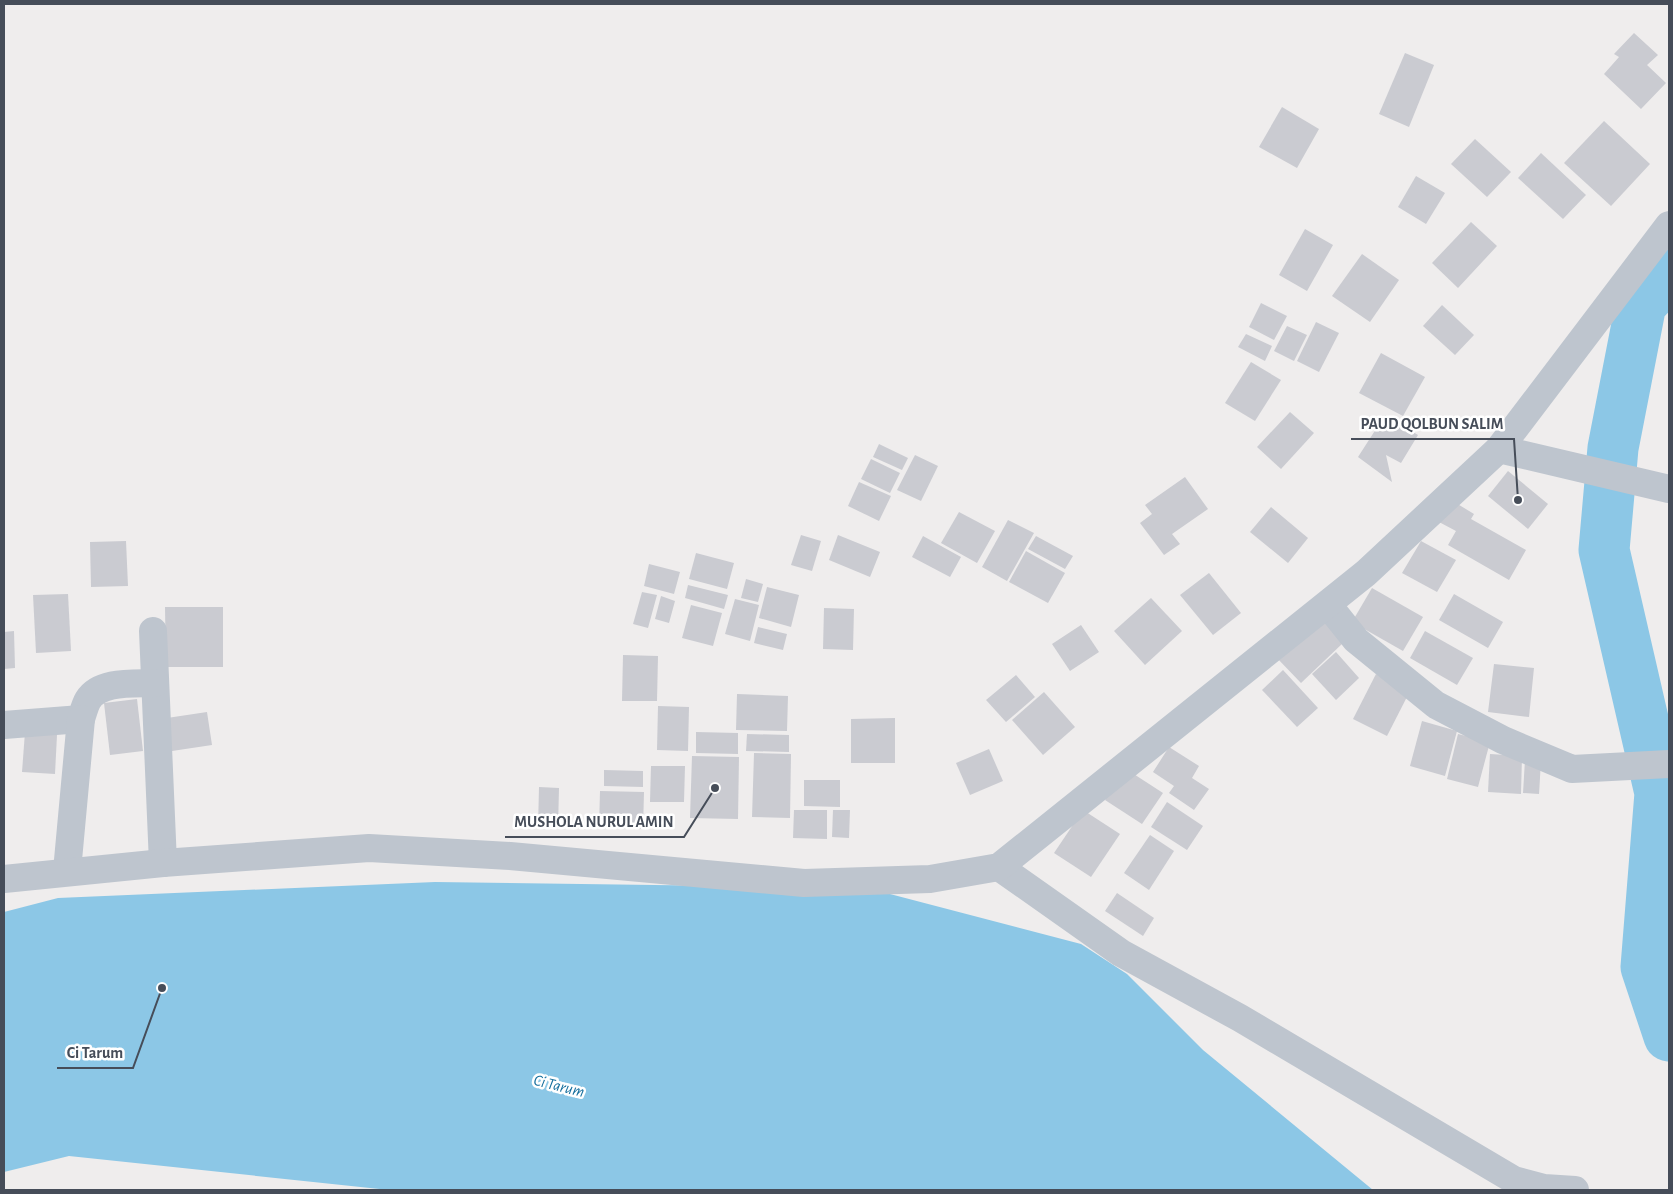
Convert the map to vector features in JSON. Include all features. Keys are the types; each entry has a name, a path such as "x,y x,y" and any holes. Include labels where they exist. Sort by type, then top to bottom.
{"street":[{"path":"4,879 67,871 369,848 510,856 804,883 930,879 999,867 1328,605 1366,573 1499,449 1669,225"},
{"path":"1499,449 1560,465 1663,487"},
{"path":"1328,605 1356,640 1436,705 1503,740 1572,769 1669,764"},
{"path":"152,632 162,863"},
{"path":"67,871 81,719 88,699 99,690 111,686 155,683"},
{"path":"4,725 81,719"},
{"path":"999,867 1121,953 1240,1018 1514,1180 1544,1188 1575,1190"}],"water":[{"path":"435,882 867,888 1081,944 1127,974 1203,1050 1373,1190 389,1190 69,1156 4,1172 4,912 58,898"}],"building":[{"path":"1634,33 1658,55 1647,65 1666,83 1641,109 1604,74 1619,57 1614,54"},
{"path":"1405,53 1434,65 1409,127 1379,114"},
{"path":"1282,107 1319,129 1297,168 1259,147"},
{"path":"1604,121 1650,164 1611,206 1564,163"},
{"path":"1475,139 1511,172 1487,197 1451,164"},
{"path":"1541,153 1586,195 1563,219 1518,178"},
{"path":"1416,176 1445,193 1426,224 1398,207"},
{"path":"1471,222 1497,246 1458,288 1432,263"},
{"path":"1305,229 1333,245 1307,291 1279,275"},
{"path":"1362,254 1399,280 1370,322 1332,296"},
{"path":"1261,303 1287,316 1274,340 1249,327"},
{"path":"1442,305 1474,335 1455,355 1423,326"},
{"path":"1316,322 1339,333 1319,372 1297,361"},
{"path":"1287,326 1307,335 1294,361 1274,351"},
{"path":"1246,334 1272,346 1265,361 1238,347"},
{"path":"1381,353 1425,377 1403,416 1359,393"},
{"path":"1251,362 1281,380 1255,421 1225,403"},
{"path":"1290,412 1314,433 1281,469 1257,447"},
{"path":"1385,415 1418,435 1401,463 1386,455 1392,482 1358,457"},
{"path":"879,444 908,458 902,470 873,457"},
{"path":"915,455 938,466 921,501 897,490"},
{"path":"871,459 900,473 890,493 861,479"},
{"path":"1508,471 1548,504 1528,529 1488,496"},
{"path":"1185,477 1208,509 1172,534 1180,544 1164,555 1140,523 1152,514 1145,505"},
{"path":"859,482 891,496 879,521 848,506"},
{"path":"1451,500 1474,514 1471,519 1526,550 1509,580 1448,545 1456,531 1439,522"},
{"path":"1271,507 1308,538 1288,563 1250,532"},
{"path":"959,512 995,531 977,563 941,543"},
{"path":"1008,520 1034,533 1007,581 982,567"},
{"path":"801,535 821,541 812,571 791,565"},
{"path":"838,535 880,552 870,577 829,560"},
{"path":"923,536 961,557 950,577 912,557"},
{"path":"1036,536 1073,556 1065,569 1028,549"},
{"path":"126,541 128,586 91,587 90,542"},
{"path":"1421,541 1456,560 1437,592 1402,573"},
{"path":"1026,551 1065,573 1048,603 1009,582"},
{"path":"696,553 734,563 727,589 689,579"},
{"path":"649,564 680,572 674,594 644,586"},
{"path":"1209,573 1241,613 1213,635 1180,595"},
{"path":"746,579 763,584 758,602 741,598"},
{"path":"688,585 728,595 724,609 685,598"},
{"path":"767,587 799,595 791,627 759,618"},
{"path":"1372,588 1423,617 1403,651 1352,622"},
{"path":"642,592 657,595 648,628 633,624"},
{"path":"68,594 71,651 36,653 33,595"},
{"path":"1454,594 1503,622 1488,648 1439,620"},
{"path":"661,596 675,601 669,623 655,619"},
{"path":"1151,598 1182,631 1145,665 1114,631"},
{"path":"735,599 759,605 750,641 725,634"},
{"path":"691,605 722,613 713,646 682,638"},
{"path":"165,607 223,607 223,667 166,667"},
{"path":"824,608 854,609 853,650 823,649"},
{"path":"1320,617 1344,642 1301,683 1276,657"},
{"path":"1081,625 1099,652 1070,671 1052,644"},
{"path":"758,627 787,634 783,650 754,643"},
{"path":"14,631 15,668 4,669 4,632"},
{"path":"1425,631 1473,658 1457,685 1410,658"},
{"path":"1336,652 1359,678 1336,700 1312,674"},
{"path":"623,655 658,656 657,701 622,701"},
{"path":"1494,664 1534,668 1529,717 1488,712"},
{"path":"1283,670 1318,708 1297,727 1262,690"},
{"path":"1376,674 1410,691 1387,736 1353,719"},
{"path":"1016,675 1035,697 1006,722 986,700"},
{"path":"1044,692 1075,727 1043,755 1012,720"},
{"path":"737,694 788,696 787,731 736,730"},
{"path":"137,699 143,751 110,755 104,703"},
{"path":"658,706 689,707 688,751 657,750"},
{"path":"207,712 212,745 172,751 167,718"},
{"path":"895,718 895,763 851,763 851,719"},
{"path":"1422,721 1457,731 1445,776 1410,766"},
{"path":"25,732 57,735 55,774 22,772"},
{"path":"696,732 738,733 738,754 696,753"},
{"path":"747,734 789,735 789,752 746,751"},
{"path":"1458,734 1490,742 1478,787 1447,779"},
{"path":"1169,747 1199,766 1192,778 1209,789 1194,810 1169,793 1174,786 1153,772"},
{"path":"989,749 1003,781 970,795 956,763"},
{"path":"754,753 791,754 790,818 752,817"},
{"path":"1490,754 1522,756 1521,794 1488,792"},
{"path":"692,756 739,757 738,819 690,818"},
{"path":"1525,760 1541,761 1539,794 1523,793"},
{"path":"651,766 685,766 684,802 650,802"},
{"path":"1126,769 1163,793 1142,824 1105,800"},
{"path":"604,770 643,771 643,787 604,786"},
{"path":"804,780 840,780 840,807 804,806"},
{"path":"539,787 559,788 558,828 538,828"},
{"path":"600,791 644,792 643,829 599,828"},
{"path":"1167,802 1203,826 1187,850 1151,827"},
{"path":"794,810 827,810 827,839 793,838"},
{"path":"833,810 850,810 849,838 832,837"},
{"path":"1083,810 1120,834 1091,877 1054,853"},
{"path":"1150,835 1174,851 1149,890 1124,873"},
{"path":"1117,893 1154,918 1143,936 1105,911"}],"waterway":[{"path":"1669,275 1641,304 1613,448 1604,550 1660,793 1646,967 1669,1036"}],"place":[{"name":"PAUD QOLBUN SALIM","path":"1518,500"},
{"name":"MUSHOLA NURUL AMIN","path":"715,788"},
{"name":"Ci Tarum","path":"162,988"}]}
